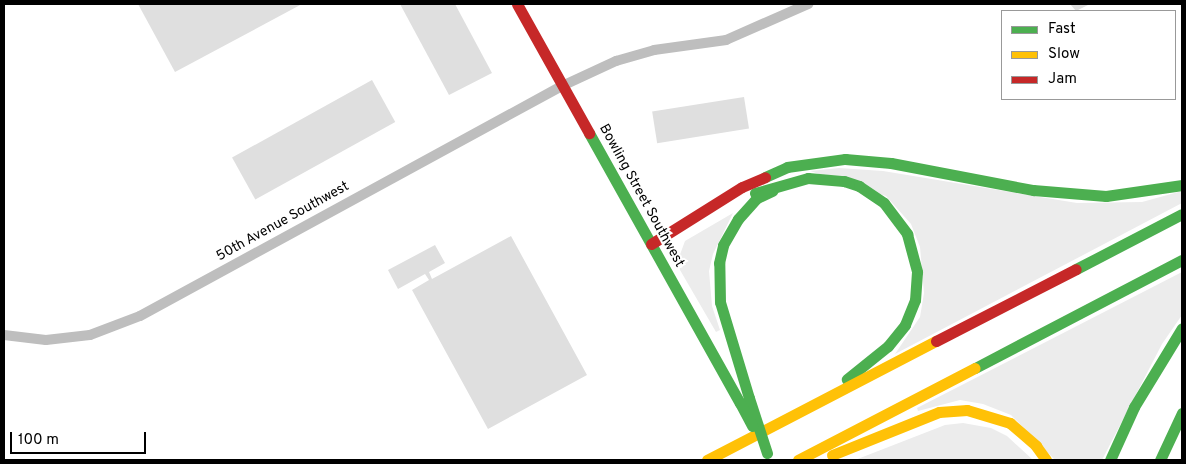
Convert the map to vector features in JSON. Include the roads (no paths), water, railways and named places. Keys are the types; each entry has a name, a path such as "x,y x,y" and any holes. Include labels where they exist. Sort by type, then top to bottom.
{"main road":[{"name":"Bowling Street Southwest","path":"517,4 651,244 745,401"},
{"path":"651,244 742,187 787,167 816,161 845,159 891,163 1033,190 1106,196 1182,185"},
{"path":"651,244 763,189 808,178 844,181 874,195 895,215 907,234 917,272 915,300 905,325 888,346 815,404"},
{"path":"769,457 745,401 720,302 719,263 723,245 738,219 757,198 791,182"},
{"path":"707,460 1182,214"},
{"path":"798,460 1182,260"},
{"path":"1110,460 1134,407 1182,328"},
{"path":"820,460 924,417 966,410 1010,423 1036,446 1046,460"},
{"path":"1160,460 1182,413"}],"street":[{"name":"50th Avenue Southwest","path":"4,335 46,340 90,335 140,316 562,86 616,61 654,50 726,40 808,4"}]}
